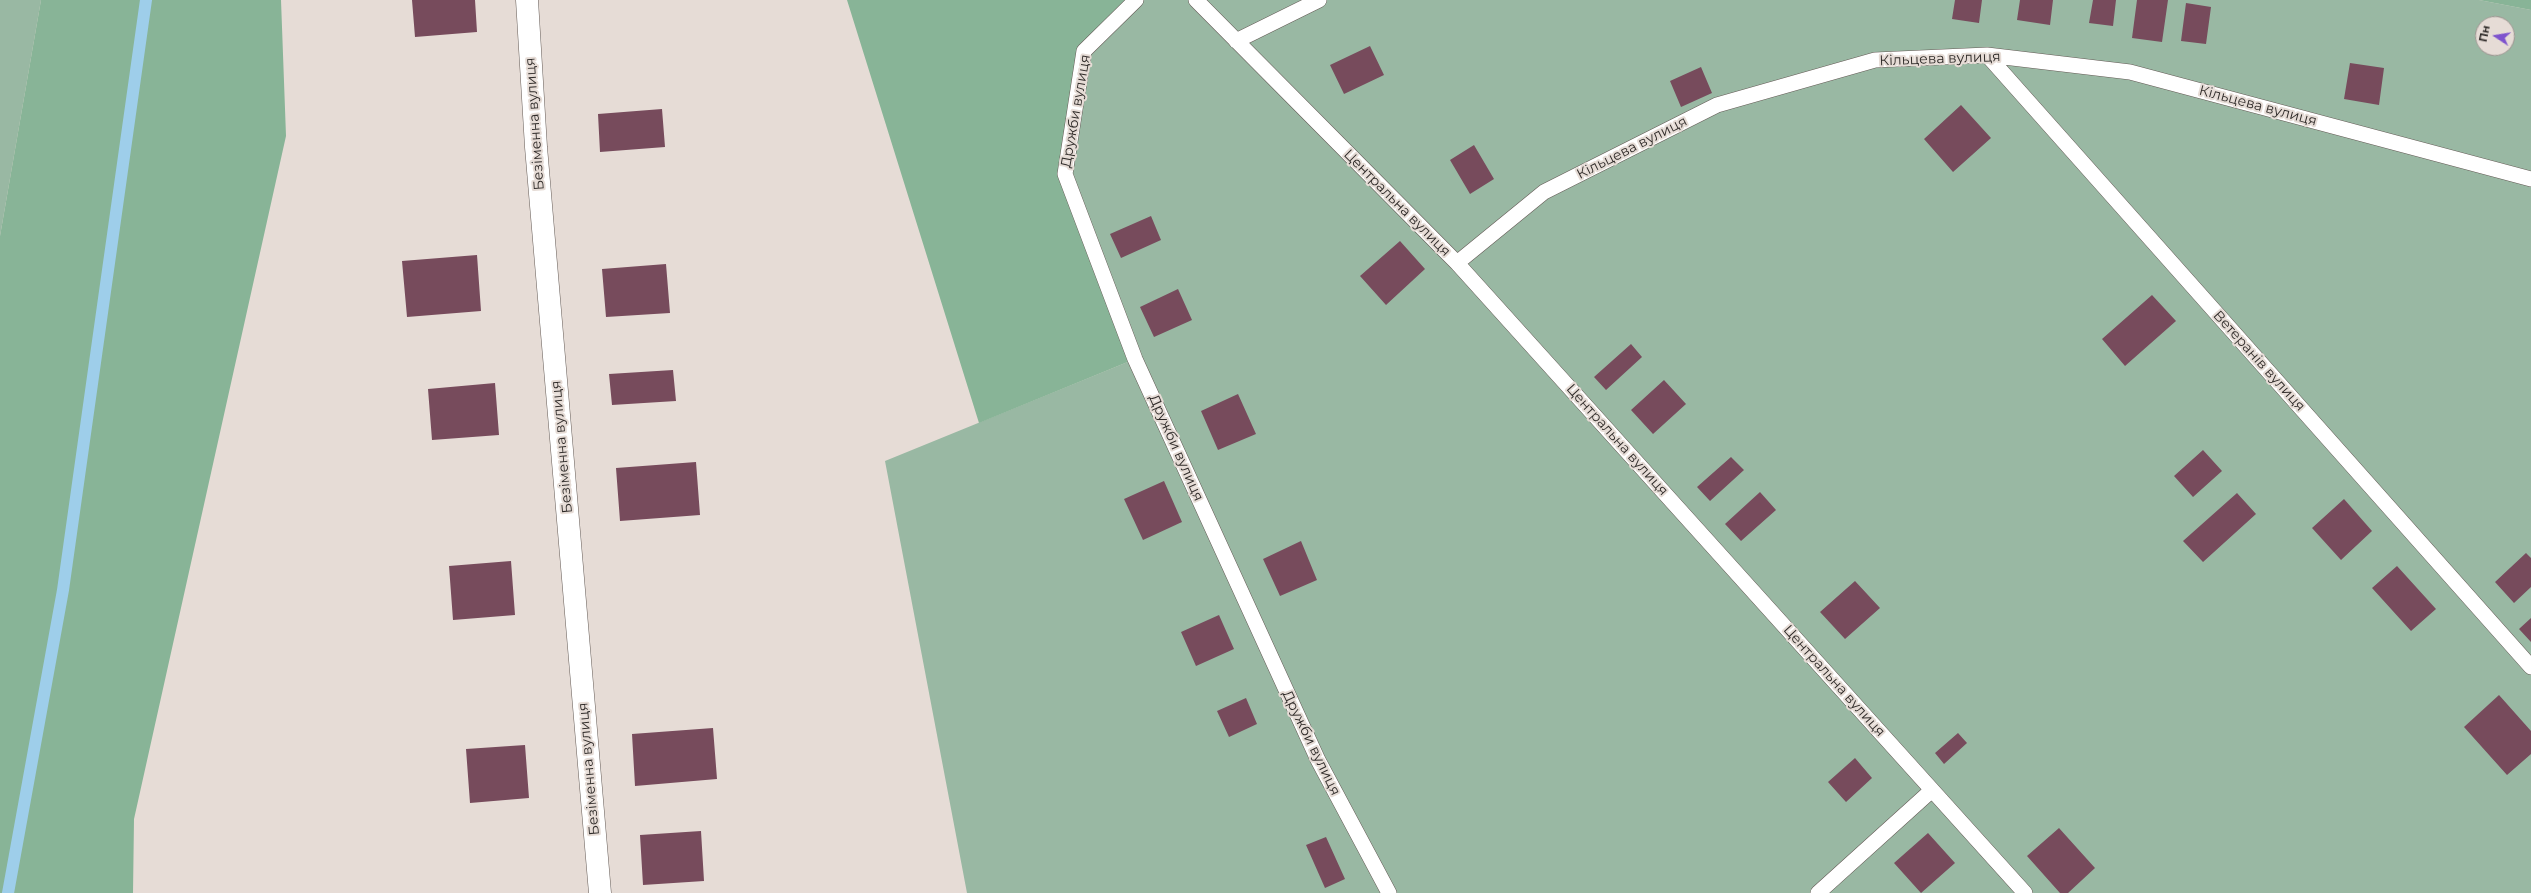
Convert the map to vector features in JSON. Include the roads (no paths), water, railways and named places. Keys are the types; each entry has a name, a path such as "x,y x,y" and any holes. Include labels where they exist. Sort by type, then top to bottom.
{"street":[{"name":"Безіменна вулиця","path":"527,0 536,147 600,893"}],"lane":[{"name":"Дружби вулиця","path":"1136,0 1084,51 1064,174 1135,359 1318,760 1389,893"},
{"name":"Центральна вулиця","path":"1196,0 1457,263 2025,893"},
{"path":"1236,41 1319,0"},
{"name":"Кільцева вулиця","path":"1457,263 1544,192 1717,105 1875,60 1987,55 2130,72 2531,179"},
{"name":"Ветеранів вулиця","path":"1987,55 2531,667"},
{"path":"1818,893 1932,790"}],"waterway":[{"path":"8,893 63,590 146,0"}]}
